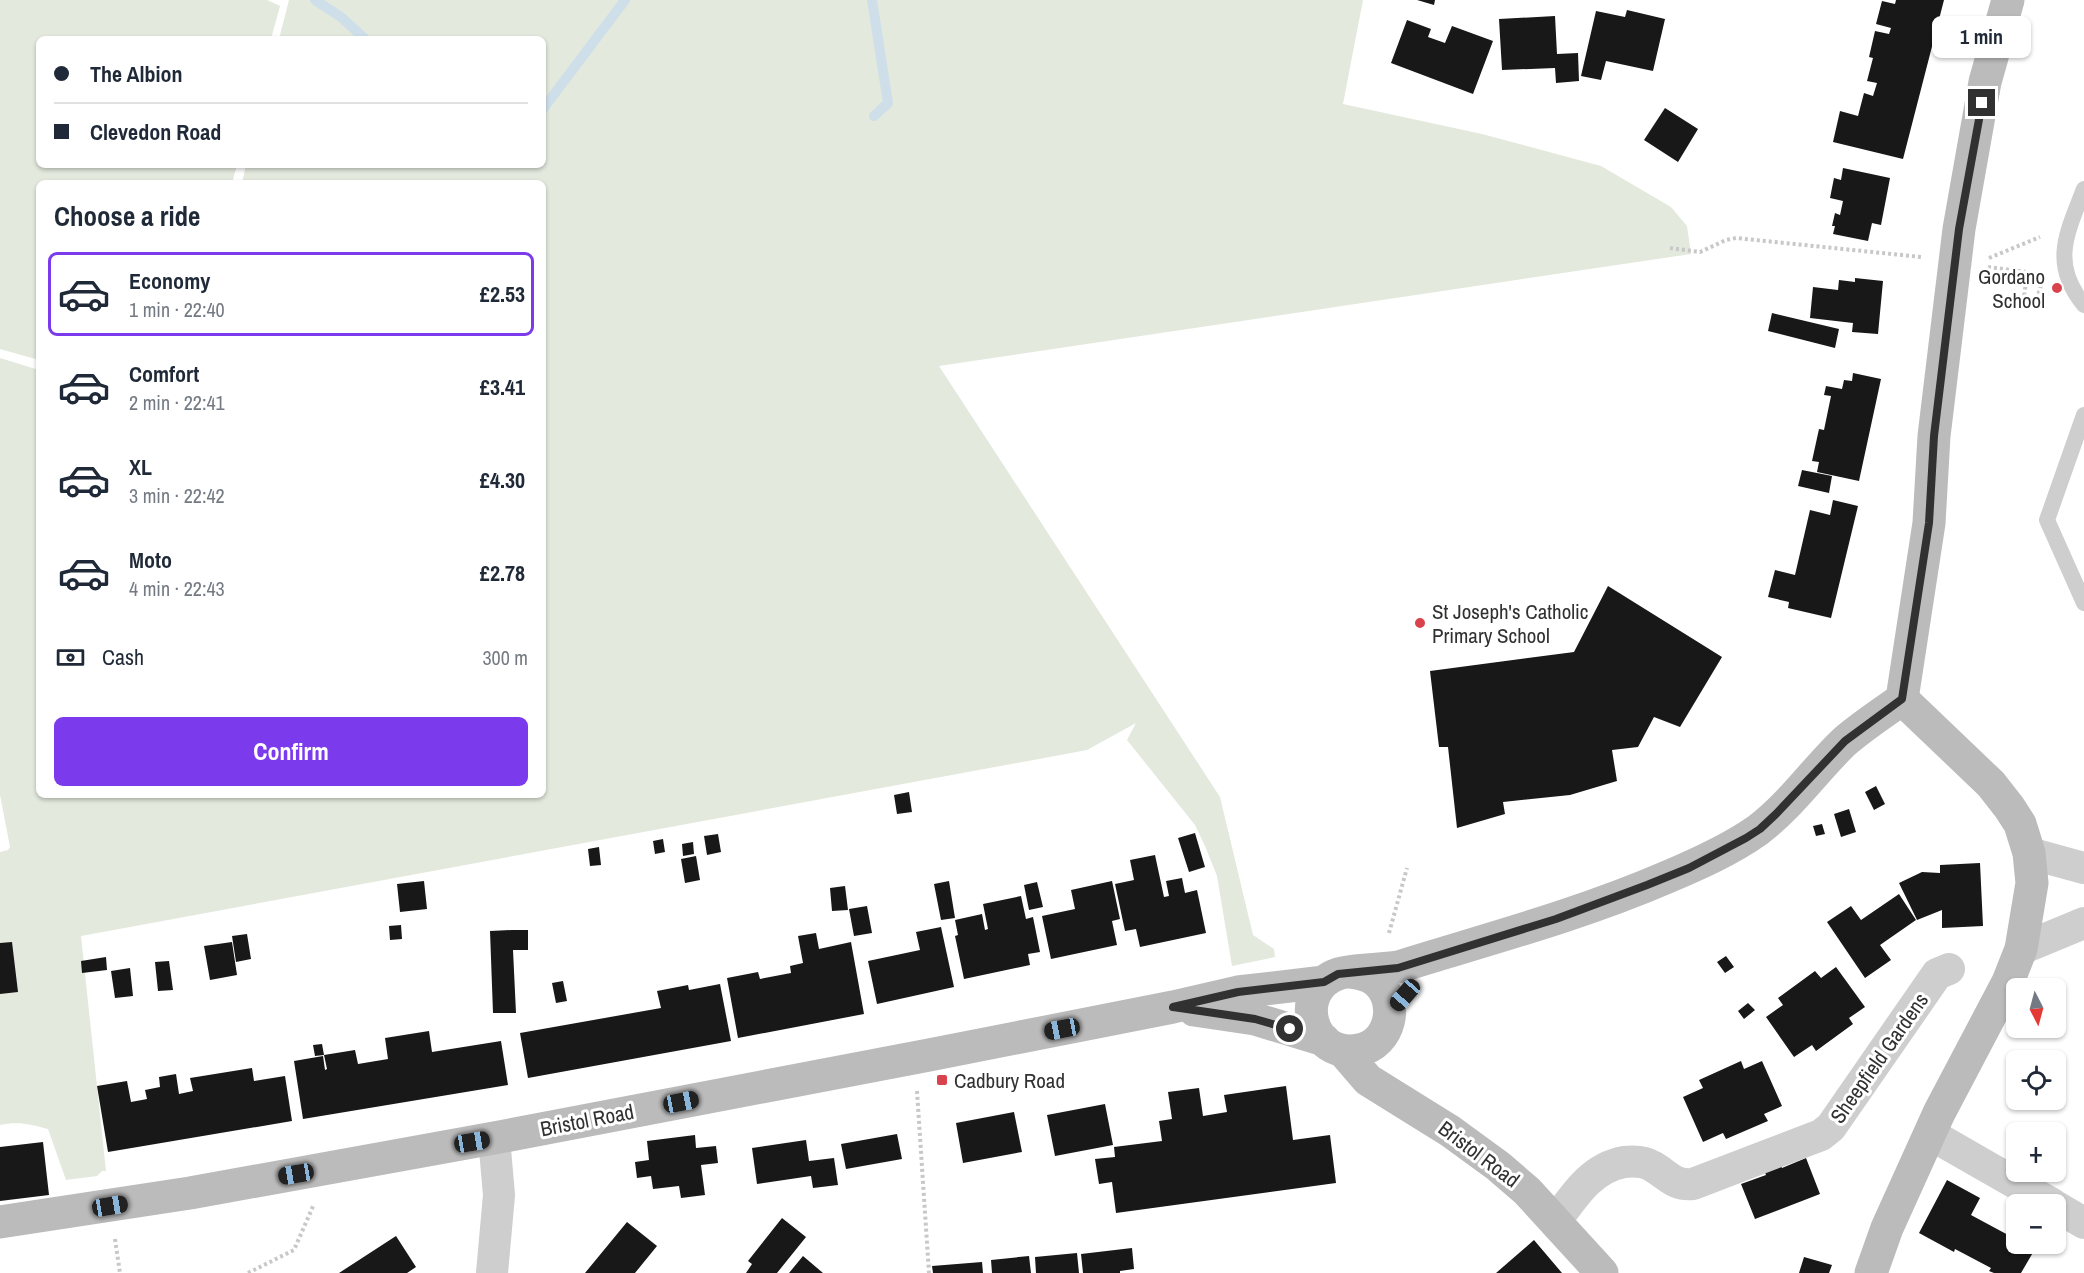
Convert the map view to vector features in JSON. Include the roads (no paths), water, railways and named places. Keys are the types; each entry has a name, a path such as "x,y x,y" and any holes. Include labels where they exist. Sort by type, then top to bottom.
{"main road":[{"path":"1871,1273 1887,1228 1930,1134 2008,982 2021,949 2032,883 2029,854 2020,824 1991,784 1902,699 1929,523 1934,436 1959,229 1985,82 2008,0"},
{"name":"Bristol Road","path":"0,1222 190,1193 318,1170 915,1057 1173,1007 1238,992 1398,968 1604,903 1689,868 1746,838 1776,814 1845,741 1902,699"},
{"path":"1391,1012 1416,984 1455,949"},
{"path":"1173,1007 1255,1019 1333,1046 1360,1050 1372,1045 1388,1026 1391,1012 1389,999 1376,980 1364,974 1337,977 1316,992 1311,1005 1311,1019 1316,1032 1333,1046"},
{"name":"Bristol Road","path":"1333,1046 1368,1080 1450,1131 1498,1166 1527,1191 1602,1273"}],"street":[{"path":"2029,854 2084,868"},
{"path":"2021,949 2084,923"},
{"name":"Sheepfield Gardens","path":"1555,1222 1583,1185 1611,1166 1631,1162 1646,1163 1678,1184 1693,1184 1821,1135 1831,1127 1937,974 1949,969"},
{"path":"1930,1134 2035,1194"},
{"path":"492,1273 499,1195 494,1138"},
{"path":"2066,1212 2084,1222"}],"lane":[{"path":"2084,189 2068,230 2063,257 2071,283 2084,305"},
{"path":"2084,415 2047,520 2084,603"}],"waterway":[{"path":"315,0 341,17 362,36"},
{"path":"546,105 625,0"},
{"path":"872,0 888,103 874,116"}],"place":[{"name":"Gordano School","path":"2057,288"},
{"name":"St Joseph's Catholic Primary School","path":"1420,623"},
{"name":"Cadbury Road","path":"942,1080"}]}
